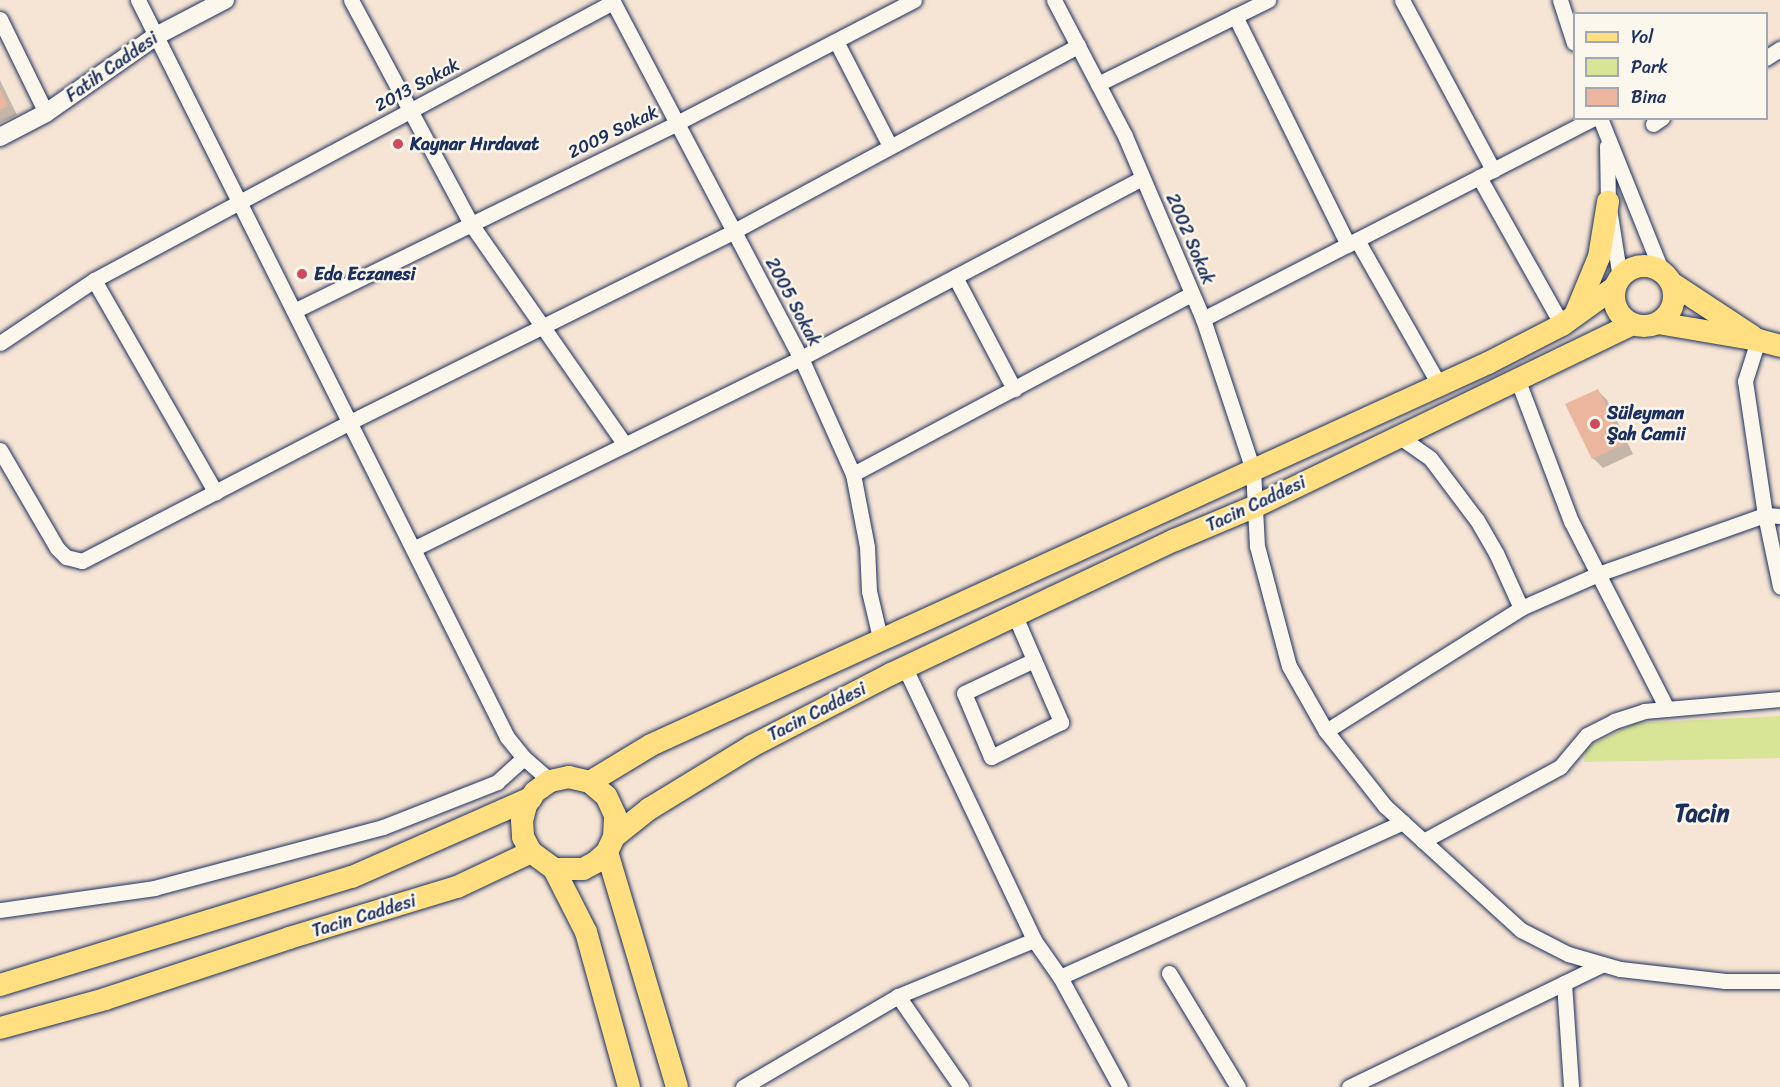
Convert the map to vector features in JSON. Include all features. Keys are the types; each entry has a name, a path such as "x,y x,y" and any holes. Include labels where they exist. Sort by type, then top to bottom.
{"main road":[{"path":"1568,321 1599,257 1608,202"},
{"path":"1667,277 1674,302 1671,311 1658,323 1650,326 1632,324 1619,313 1614,296 1617,283 1634,267 1652,267 1667,277 1758,340"},
{"name":"Tacin Caddesi","path":"590,782 651,745 1440,386 1568,321 1617,283"},
{"path":"1658,323 1758,340 1780,346"},
{"name":"Tacin Caddesi","path":"554,869 583,869 596,862 610,844 649,809 752,746 905,668 1175,540 1256,506 1632,324"},
{"path":"0,985 352,877 531,798 550,781 569,777 590,782 606,796 615,815 610,844 677,1087"},
{"path":"531,798 522,821 523,837 531,852 554,869 586,932 629,1087"},
{"name":"Tacin Caddesi","path":"0,1028 105,999 289,938 457,887 531,852"}],"street":[{"path":"138,0 507,737 524,758 550,781"},
{"name":"Fatih Caddesi","path":"0,137 46,112 156,36 225,0"},
{"path":"351,0 471,224 625,445"},
{"name":"2009 Sokak","path":"294,311 676,123 836,40 887,6 914,0"},
{"name":"2002 Sokak","path":"1054,0 1143,178 1203,319 1253,470 1257,546 1289,666 1326,731 1385,806 1521,930 1568,954 1620,969 1725,981 1780,981"},
{"path":"1098,84 1268,0"},
{"path":"1402,0 1493,170"},
{"path":"1560,0 1573,37"},
{"name":"2013 Sokak","path":"0,343 94,280 238,200 410,111 612,1"},
{"name":"2005 Sokak","path":"612,1 801,358 853,474 867,547 869,591 880,642"},
{"path":"1235,16 1352,242 1440,386"},
{"path":"0,19 46,112"},
{"path":"836,40 890,146"},
{"path":"0,450 57,548 66,557 82,561 350,422 734,231 1078,46"},
{"path":"1203,319 1590,120"},
{"path":"1601,120 1606,138 1667,277"},
{"path":"1606,138 1608,202 1617,283"},
{"path":"1479,177 1568,321"},
{"path":"413,549 801,358 1143,178"},
{"path":"955,277 1014,389"},
{"path":"94,280 216,493"},
{"path":"853,474 1192,294"},
{"path":"1758,340 1745,381 1773,515 1780,586"},
{"path":"1518,381 1571,521 1666,709"},
{"path":"1399,436 1430,458 1476,519 1496,553 1521,608"},
{"path":"1326,731 1521,608 1598,574 1773,515"},
{"path":"1015,616 1061,722 991,757 964,693 1034,660"},
{"path":"905,668 1034,940 1060,977 1120,1087"},
{"path":"1423,841 1560,767 1587,735 1614,721 1644,711 1780,699"},
{"path":"0,910 154,888 383,827 497,782 524,758"},
{"path":"1060,977 1403,822"},
{"path":"743,1087 898,996 1034,940"},
{"path":"1349,1087 1374,1082 1603,964"},
{"path":"1169,973 1238,1087"},
{"path":"1564,983 1572,1087"},
{"path":"898,996 961,1087"}],"green space":[{"path":"1780,716 1780,758 1584,762 1586,748 1635,723"}],"building":[{"path":"0,88 8,106 0,110"},
{"name":"Süleyman Şah Camii","path":"1598,389 1624,444 1592,459 1565,404"}],"place":[{"name":"Kaynar Hırdavat","path":"398,144"},
{"name":"Eda Eczanesi","path":"302,274"},
{"name":"Süleyman Şah Camii","path":"1595,424"}],"district":[{"name":"Tacin","path":"1702,814"}]}
